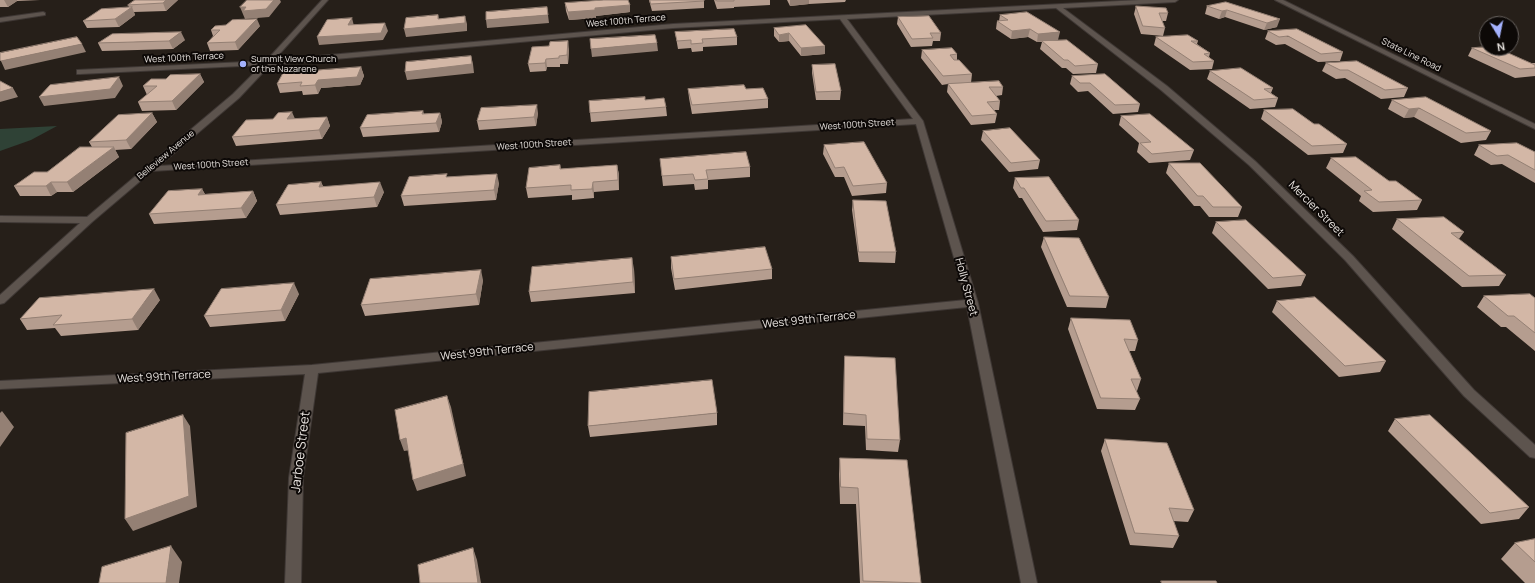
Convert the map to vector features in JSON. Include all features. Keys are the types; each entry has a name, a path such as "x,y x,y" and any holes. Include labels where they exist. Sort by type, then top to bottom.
{"street":[{"name":"Belleview Avenue","path":"0,301 89,220 236,96 325,0"},
{"name":"West 100th Terrace","path":"80,72 268,63 672,26 1175,0"},
{"name":"State Line Road","path":"1278,0 1535,127"},
{"name":"Mercier Street","path":"1058,6 1164,88 1252,163 1349,258 1469,393 1535,453"},
{"path":"0,20 43,14"},
{"name":"Holly Street","path":"842,18 919,121 972,303 1029,583"},
{"name":"West 100th Street","path":"149,169 919,121"},
{"path":"0,219 89,220"},
{"name":"West 99th Terrace","path":"0,385 312,369 972,303"},
{"name":"Jarboe Street","path":"293,583 296,478 312,369"}],"green space":[{"path":"57,126 31,140 0,151 0,129"}],"building":[{"path":"135,0 166,0 163,3 128,5"},
{"path":"247,0 274,0 266,9 243,11 246,7 240,7"},
{"path":"628,0 630,5 568,12 565,3"},
{"path":"650,0 704,0 704,1 651,4"},
{"path":"716,0 734,0 734,1 717,1"},
{"path":"1226,2 1280,19 1267,23 1227,10 1222,11 1207,6"},
{"path":"1136,6 1166,8 1168,13 1159,13 1165,28 1143,26"},
{"path":"132,7 115,19 83,21 101,9"},
{"path":"547,7 548,15 486,20 486,12"},
{"path":"1027,12 1060,32 1038,34 1030,29 1012,31 997,21 1008,20 1000,15"},
{"path":"438,15 438,19 465,16 465,23 404,29 406,18"},
{"path":"929,16 941,33 930,33 933,38 912,39 898,17"},
{"path":"352,18 348,25 385,23 381,33 317,37 327,20"},
{"path":"257,19 235,42 207,43 220,30 211,30 215,26 226,25 232,20"},
{"path":"806,25 825,46 801,48 789,33 779,35 774,28"},
{"path":"734,29 737,37 702,39 703,43 691,44 691,40 677,41 675,32"},
{"path":"1297,29 1343,52 1321,54 1288,36 1279,37 1268,31"},
{"path":"181,32 169,41 98,43 112,34"},
{"path":"655,35 657,43 591,49 590,39"},
{"path":"1188,35 1198,41 1191,41 1210,53 1204,54 1214,61 1193,62 1156,37"},
{"path":"77,37 82,44 0,60 0,53"},
{"path":"1067,40 1098,64 1075,66 1068,60 1064,60 1042,41"},
{"path":"568,41 567,55 559,56 559,58 546,59 545,63 528,64 532,47 549,46 550,42"},
{"path":"952,48 957,54 950,55 954,60 959,60 972,74 943,76 922,50"},
{"path":"1472,48 1479,48 1479,51"},
{"path":"471,56 472,64 405,72 406,62"},
{"path":"1490,56 1515,56 1535,65 1535,68 1520,69"},
{"path":"1357,61 1408,88 1385,90 1348,70 1340,70 1326,63"},
{"path":"835,64 841,91 816,92 812,65"},
{"path":"361,67 357,77 318,80 315,85 300,86 302,82 277,84 283,73"},
{"path":"1241,68 1273,88 1264,89 1278,98 1254,100 1210,71"},
{"path":"200,74 172,101 138,102 157,86 143,86 151,79 166,79 170,75"},
{"path":"1105,74 1140,104 1115,105 1090,83 1080,83 1072,76"},
{"path":"119,77 110,89 39,97 50,85"},
{"path":"0,81 13,88 0,92"},
{"path":"999,81 1003,87 989,87 1000,101 987,102 997,114 972,116 948,84"},
{"path":"744,85 746,89 763,88 768,99 692,105 688,89"},
{"path":"645,97 645,100 664,98 666,107 590,113 589,101"},
{"path":"1426,97 1491,131 1466,133 1419,108 1409,109 1392,100"},
{"path":"537,105 534,117 477,121 481,108"},
{"path":"1293,109 1314,124 1319,124 1347,144 1312,146 1264,110"},
{"path":"423,111 422,114 440,113 436,123 360,128 367,115"},
{"path":"292,112 287,119 327,117 319,130 232,137 246,120 273,119 278,113"},
{"path":"152,113 126,140 89,142 118,115"},
{"path":"1150,114 1194,150 1152,154 1140,143 1151,142 1121,116"},
{"path":"1010,128 1040,160 1011,163 983,131"},
{"path":"864,142 887,183 853,186 844,167 835,168 824,145"},
{"path":"1517,143 1535,152 1535,170 1508,155 1497,156 1479,145"},
{"path":"80,147 114,147 67,182 51,182 46,186 14,186 34,172 47,172"},
{"path":"746,152 750,167 706,170 708,179 695,180 693,174 662,176 660,159"},
{"path":"1356,157 1389,181 1396,181 1422,200 1379,202 1364,191 1372,190 1331,158"},
{"path":"1169,163 1200,163 1242,207 1213,207 1203,196 1198,196"},
{"path":"560,165 560,169 617,165 618,180 593,182 592,189 571,190 571,185 526,188 529,168"},
{"path":"447,174 446,177 497,174 494,190 401,196 409,177"},
{"path":"1049,177 1079,220 1046,221 1024,188 1021,188 1015,178"},
{"path":"321,182 319,187 380,182 374,197 276,205 288,185"},
{"path":"202,189 198,195 253,191 241,208 149,214 168,191"},
{"path":"853,200 886,201 896,252 859,252"},
{"path":"1444,217 1464,232 1451,233 1506,275 1469,276 1397,219"},
{"path":"1246,220 1306,275 1273,278 1216,222"},
{"path":"1044,237 1079,238 1109,297 1070,296"},
{"path":"765,247 772,269 674,279 671,257"},
{"path":"632,258 633,282 529,292 532,267"},
{"path":"481,270 476,294 361,305 370,279"},
{"path":"294,283 281,310 204,316 221,289"},
{"path":"154,289 132,319 53,325 62,315 20,319 39,298"},
{"path":"1530,294 1535,298 1535,333 1514,316 1508,316 1484,296"},
{"path":"1315,297 1386,361 1345,366 1277,301"},
{"path":"1071,318 1130,320 1138,340 1124,339 1141,379 1131,379 1140,399 1101,398"},
{"path":"845,356 895,358 900,440 867,439 866,415 844,413"},
{"path":"712,380 717,413 588,426 589,392"},
{"path":"447,396 463,464 413,480 406,438 400,440 395,410"},
{"path":"183,415 189,496 125,519 126,433"},
{"path":"1430,415 1529,507 1490,513 1395,419"},
{"path":"1105,439 1167,443 1194,510 1169,508 1179,536 1135,533"},
{"path":"840,458 907,460 921,583 863,581 858,488 841,487"},
{"path":"1535,539 1535,562 1515,543"},
{"path":"171,546 166,583 99,583 102,567"},
{"path":"473,548 478,583 420,583 418,565"},
{"path":"1161,581 1216,581 1217,583 1162,583"}],"place":[{"name":"Summit View Church of the Nazarene","path":"243,64"}]}
